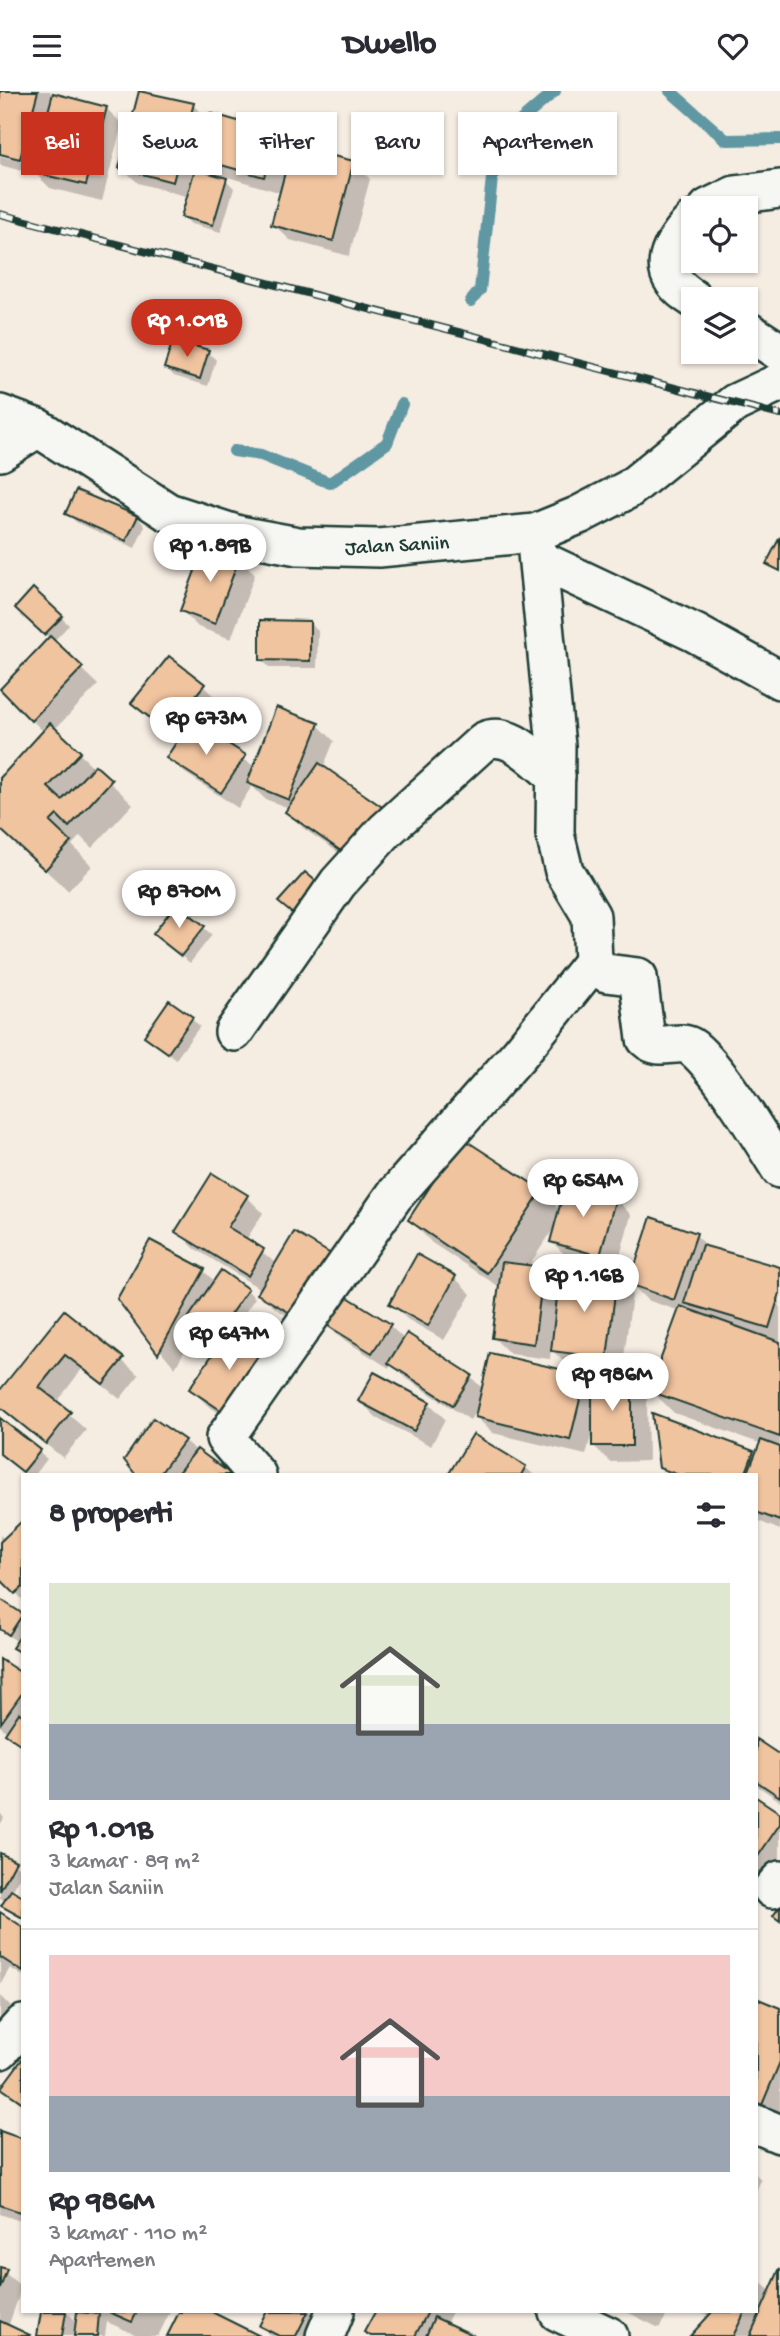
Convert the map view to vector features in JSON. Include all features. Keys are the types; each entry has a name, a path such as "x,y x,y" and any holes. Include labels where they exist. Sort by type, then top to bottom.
{"street":[{"path":"733,196 780,189"},
{"path":"681,236 674,245 668,270 672,282 681,289"},
{"path":"758,338 780,352"},
{"name":"Jalan Saniin","path":"0,414 38,428 168,512 239,535 298,546 536,546 629,489 735,403 780,382"},
{"path":"0,452 38,428"},
{"path":"536,546 780,680"},
{"path":"255,1473 225,1438 394,1196 520,1053 593,962 591,916 564,871 558,854 553,798 553,694 541,613 536,546"},
{"path":"234,1032 338,883 385,831 484,741 495,736 506,739 555,776"},
{"path":"593,962 606,973 638,977 646,1039 659,1046 681,1044 693,1048 733,1098 780,1169"},
{"path":"0,2050 21,2026"},
{"path":"758,2125 780,2134"},
{"path":"325,2336 335,2313"},
{"path":"560,2313 608,2336"}],"building":[{"path":"0,91 38,91 32,112 21,112 20,159 0,154"},
{"path":"139,91 194,103 192,112 134,112"},
{"path":"53,93 107,107 104,118 104,112 48,112"},
{"path":"222,116 236,120 236,169 222,165"},
{"path":"337,157 351,160 351,172 333,241 271,225 284,175 337,175"},
{"path":"44,175 89,175 86,185"},
{"path":"146,175 175,175 173,182"},
{"path":"193,175 227,178 213,225 181,217"},
{"path":"173,340 209,350 200,379 164,368"},
{"path":"76,490 138,516 126,541 65,514"},
{"path":"780,537 780,571 766,564"},
{"path":"205,544 240,556 215,624 180,611"},
{"path":"33,588 63,616 44,635 15,608"},
{"path":"260,620 310,621 310,661 260,660"},
{"path":"50,636 83,667 31,721 0,689"},
{"path":"169,656 205,684 167,731 131,703"},
{"path":"276,707 319,723 289,800 247,783"},
{"path":"191,720 246,755 221,793 166,758"},
{"path":"50,723 81,752 48,787 62,800 95,765 112,780 69,827 57,815 50,822 71,842 45,870 0,829 0,778"},
{"path":"319,763 385,809 351,858 285,812"},
{"path":"305,872 330,893 304,923 278,902"},
{"path":"176,904 205,926 181,956 153,934"},
{"path":"169,1000 193,1017 168,1053 144,1036"},
{"path":"462,1138 542,1190 487,1273 408,1220"},
{"path":"212,1173 248,1195 228,1227 264,1249 248,1276 175,1232"},
{"path":"566,1183 616,1197 600,1256 550,1242"},
{"path":"651,1217 697,1233 674,1300 629,1284"},
{"path":"294,1232 336,1257 299,1318 257,1294"},
{"path":"150,1240 205,1269 158,1354 117,1299"},
{"path":"702,1245 780,1267 780,1293 769,1328 684,1303"},
{"path":"417,1254 456,1276 428,1326 389,1304"},
{"path":"502,1262 544,1267 534,1344 492,1338"},
{"path":"221,1270 248,1289 216,1335 189,1317"},
{"path":"560,1270 617,1277 607,1358 551,1351"},
{"path":"338,1291 391,1324 372,1353 320,1321"},
{"path":"680,1306 780,1342 780,1437 649,1391"},
{"path":"64,1310 124,1358 103,1384 65,1355 39,1387 71,1412 46,1444 0,1407 0,1390"},
{"path":"229,1330 269,1355 228,1415 189,1389"},
{"path":"407,1333 472,1375 453,1405 388,1363"},
{"path":"490,1353 586,1375 570,1440 475,1417"},
{"path":"374,1372 430,1402 414,1431 358,1401"},
{"path":"592,1381 632,1381 632,1446 592,1446"},
{"path":"652,1413 754,1451 746,1473 673,1473 659,1468"},
{"path":"0,1418 41,1450 23,1472 0,1454"},
{"path":"153,1418 185,1440 160,1473 134,1473 124,1460"},
{"path":"473,1434 526,1466 522,1473 449,1473"},
{"path":"761,1440 780,1447 780,1521 758,1513 758,1473 748,1473"},
{"path":"197,1449 229,1473 178,1473"},
{"path":"21,1522 21,1589 15,1594 0,1579 0,1542"},
{"path":"0,1599 21,1613 21,1617 9,1635 0,1629"},
{"path":"21,1635 21,1653 12,1648"},
{"path":"0,1659 21,1673 21,1695 1,1723"},
{"path":"19,1713 21,1714 21,1745 5,1734"},
{"path":"758,1740 780,1755 780,1797 758,1782"},
{"path":"758,1798 780,1813 780,1824 758,1856"},
{"path":"0,1853 16,1861 0,1891"},
{"path":"11,1890 21,1896 21,1917 1,1906"},
{"path":"780,1906 780,1921 773,1916"},
{"path":"0,1912 21,1926 21,1971 0,1957"},
{"path":"758,1999 780,2008 780,2062 762,2105 758,2103"},
{"path":"21,2061 21,2102 1,2088"},
{"path":"0,2131 21,2138 21,2212 0,2205"},
{"path":"0,2267 7,2269 0,2289"},
{"path":"780,2268 780,2336 750,2336"},
{"path":"41,2313 66,2313 62,2336 37,2336"},
{"path":"77,2313 99,2314 97,2336 74,2336"},
{"path":"111,2313 136,2313 132,2322"},
{"path":"178,2313 214,2313 260,2336 167,2336"},
{"path":"266,2313 308,2313 296,2336 279,2336 259,2326"},
{"path":"374,2313 427,2313 415,2336 371,2336 364,2332"},
{"path":"711,2313 744,2313 733,2336 690,2336"},
{"path":"434,2317 475,2336 426,2336"},
{"path":"0,2321 30,2335 0,2336"}],"waterway":[{"path":"471,301 480,290 492,178 511,129 555,91"},
{"path":"670,91 726,140 780,139"},
{"path":"234,451 261,455 330,483 387,443 402,404"}],"railway":[{"path":"0,214 780,415"}]}
